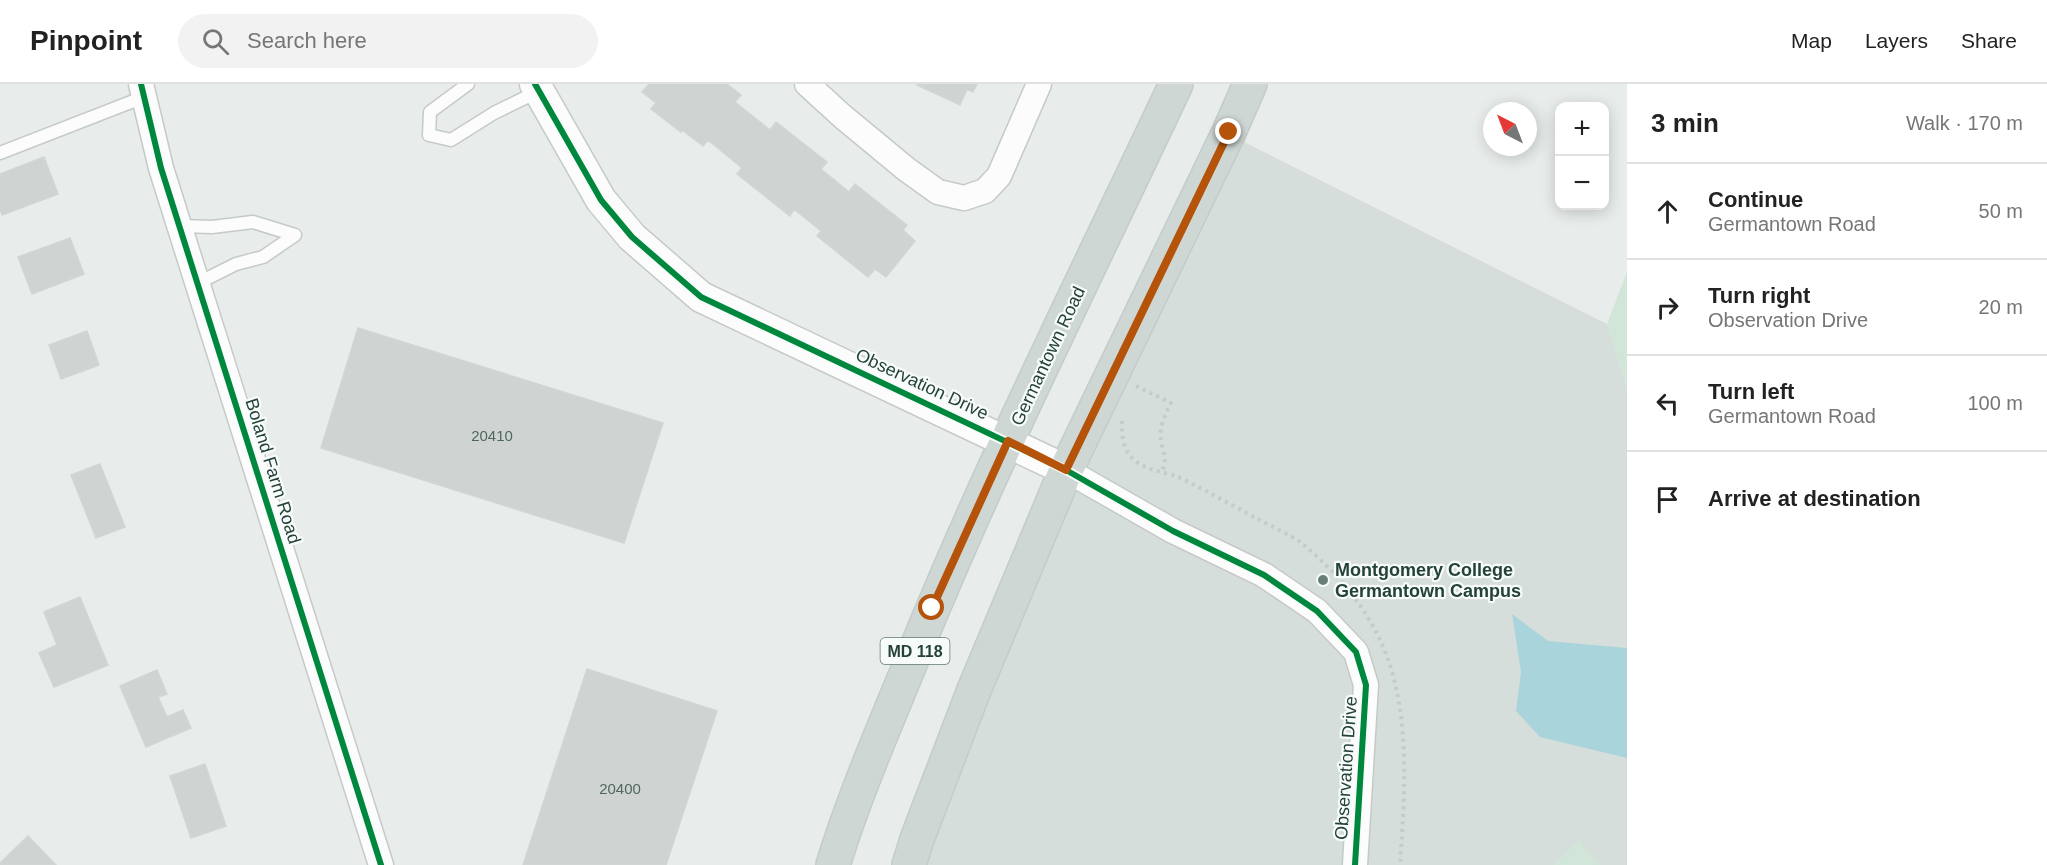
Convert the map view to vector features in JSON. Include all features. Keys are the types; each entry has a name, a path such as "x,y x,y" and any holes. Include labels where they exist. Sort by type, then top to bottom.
{"main road":[{"name":"Germantown Road","path":"832,865 846,823 932,608 1176,84"},
{"path":"909,865 974,690 1066,470 1250,84"}],"street":[{"path":"807,84 842,116 938,192 963,198 985,191 999,176 1039,84"},
{"name":"Observation Drive","path":"541,86 601,200 632,237 701,297 1066,470 1173,531 1264,575 1317,611 1356,652 1366,685 1355,865"},
{"name":"Boland Farm Road","path":"143,91 161,168 381,865"}],"lane":[{"path":"468,84 430,112 429,135 451,140 541,86"},
{"path":"0,153 143,91"},
{"path":"180,226 212,227 253,222 295,235 263,257 236,264 198,283"}],"path":[{"path":"1122,420 1125,449 1135,461 1162,472 1166,459 1161,440 1161,427 1171,403 1137,386 1133,393"}],"shaded area":[{"name":"Montgomery College Germantown Campus","path":"1242,141 1607,324 1627,389 1627,865 909,865 974,690"}],"green space":[{"path":"1627,272 1627,389 1607,324"},
{"path":"1579,841 1600,865 1553,865"}],"water":[{"path":"1512,614 1548,641 1627,648 1627,758 1540,737 1516,711 1521,672"}],"building":[{"path":"649,84 727,84 741,95 735,102 770,130 776,122 827,162 821,169 849,192 855,184 907,225 903,230 915,241 886,277 875,269 868,277 817,236 821,231 794,209 790,216 737,174 742,168 708,140 703,146 651,109 656,103 642,92"},
{"path":"918,84 977,84 973,92 967,89 960,105"},
{"path":"44,157 58,194 2,215 0,174"},
{"path":"70,238 84,274 32,294 18,257"},
{"path":"358,328 663,423 624,543 321,448"},
{"path":"87,331 99,365 61,379 49,345"},
{"path":"100,464 125,527 96,538 71,475"},
{"path":"80,597 108,665 54,687 39,653 57,645 44,612"},
{"path":"587,669 717,711 666,865 523,865"},
{"path":"157,670 167,694 158,697 167,717 183,710 191,728 146,747 120,686"},
{"path":"205,764 226,826 191,838 170,776"},
{"path":"28,836 56,865 0,865 0,863"}],"cycle path":[{"path":"141,84 161,168 381,865"},
{"path":"535,84 601,200 632,237 701,297 1066,470 1173,531 1264,575 1317,611 1356,652 1366,685 1355,865"}],"place":[{"name":"Montgomery College Germantown Campus","path":"1323,580"}],"route":[{"path":"932,608 1008,441 1066,470 1229,132"}]}
